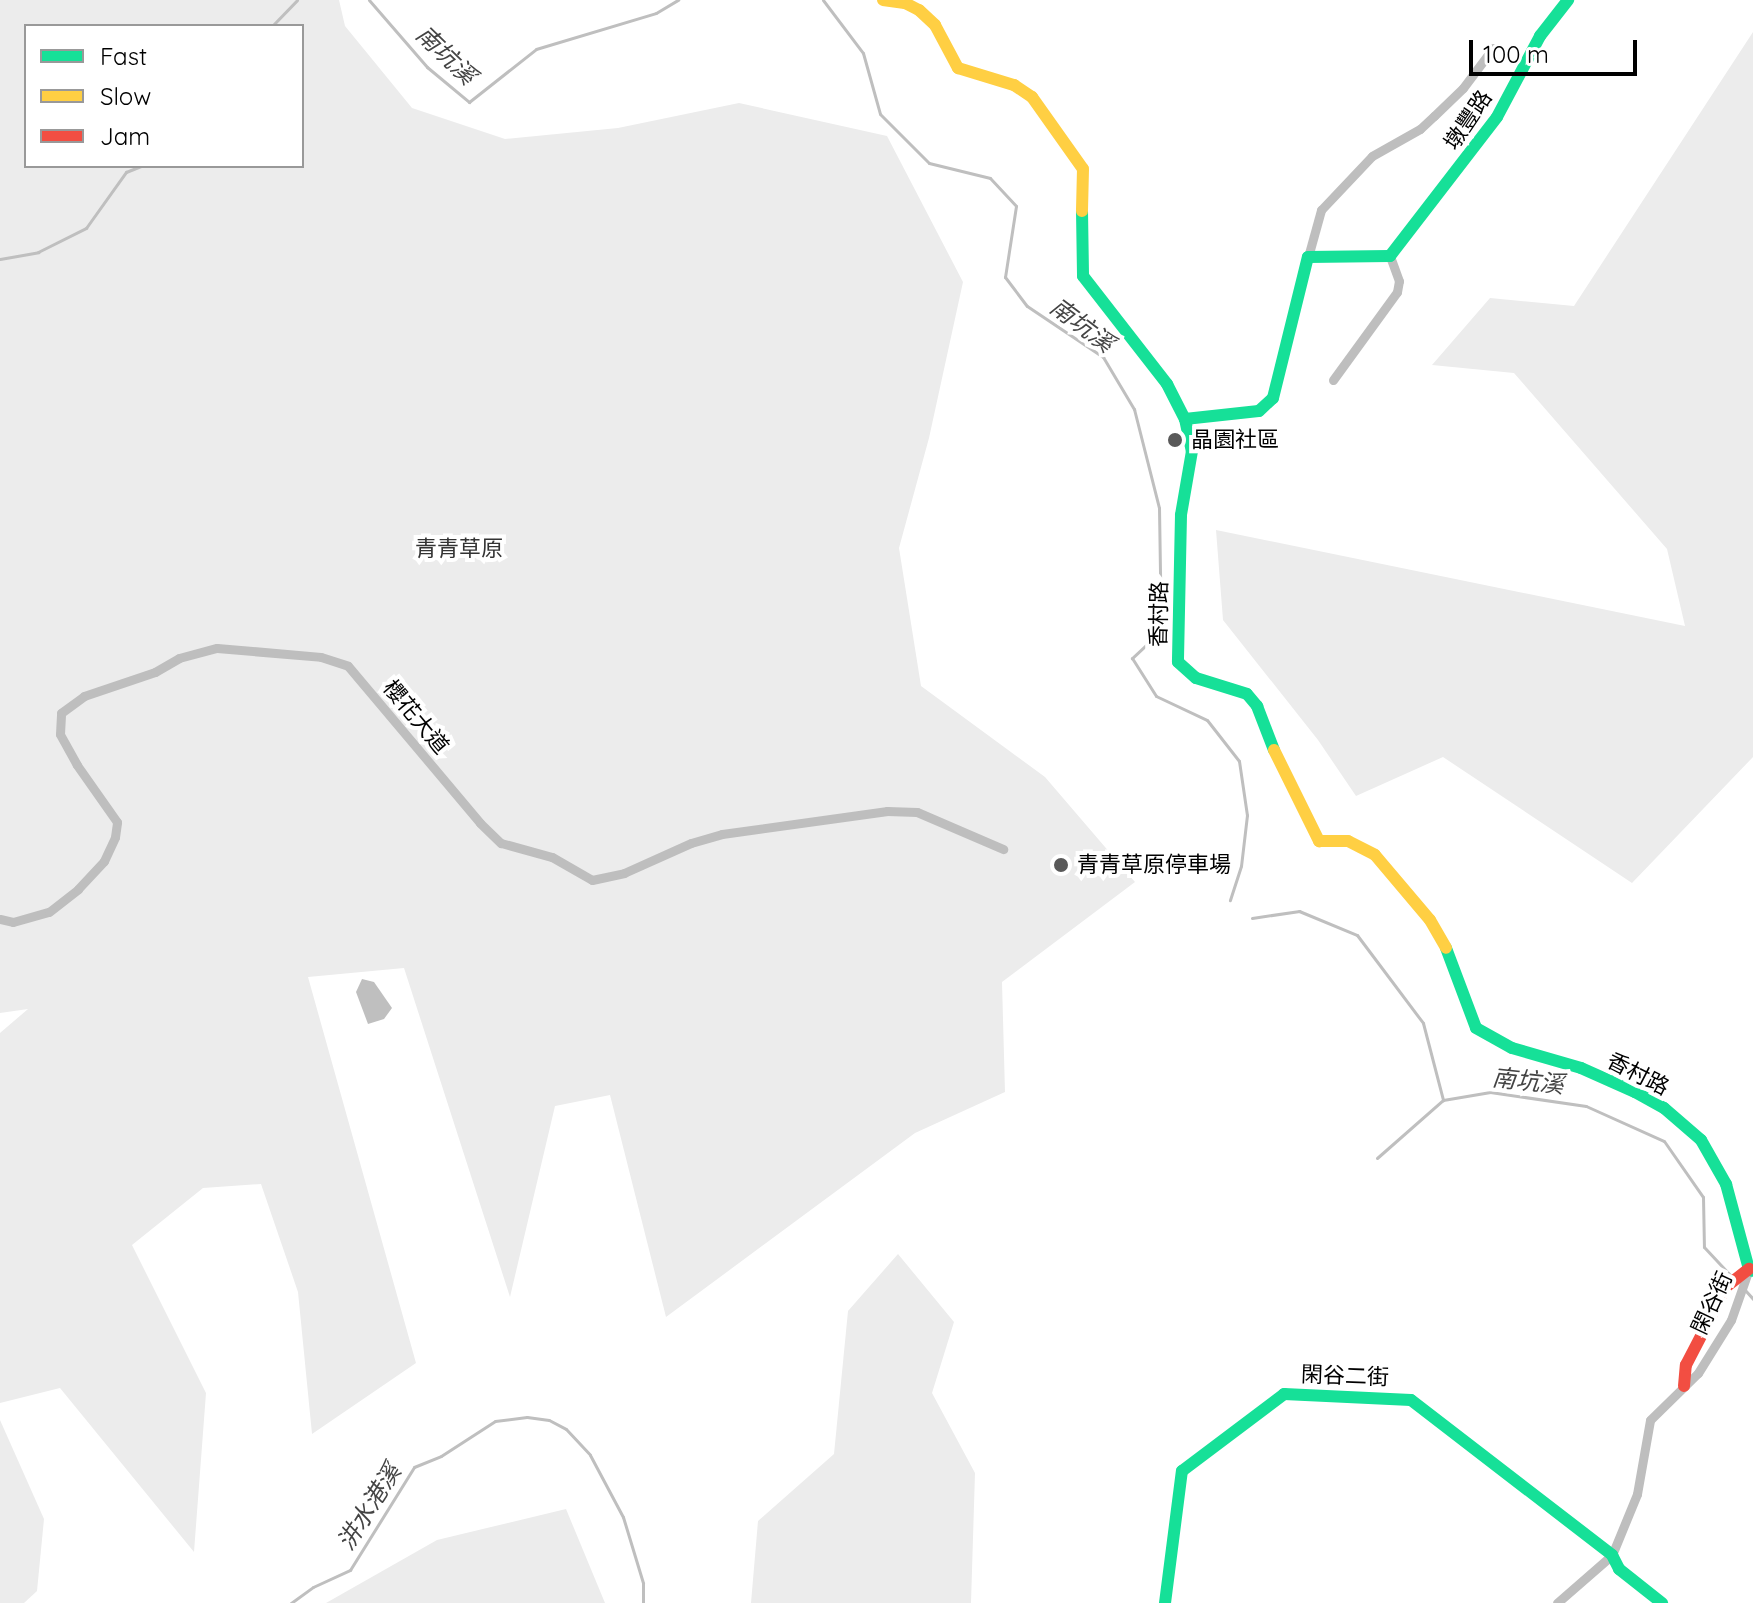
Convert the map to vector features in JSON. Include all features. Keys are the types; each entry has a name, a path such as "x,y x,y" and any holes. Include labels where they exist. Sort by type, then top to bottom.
{"street":[{"name":"香村路","path":"883,0 905,3 919,10 935,25 958,68 1014,85 1032,97 1072,149 1083,169 1080,260 1083,276 1130,332 1167,384 1185,419 1192,451 1181,515 1178,662 1196,678 1247,694 1257,706 1287,782 1319,841 1348,841 1375,855 1430,920 1443,941 1476,1028 1512,1048 1581,1068 1635,1092 1664,1108 1701,1140 1726,1184 1746,1278"},
{"name":"墩豐路","path":"1390,256 1497,117 1540,36 1568,0"},
{"name":"墩豐路","path":"1185,419 1259,411 1273,398 1321,210 1372,156 1420,129 1434,116 1463,88 1493,48"},
{"path":"1308,257 1390,256 1399,281 1397,292 1333,380"},
{"name":"櫻花大道","path":"0,919 13,922 49,912 78,889 104,861 115,837 117,822 77,765 60,734 61,713 84,696 155,672 179,658 217,648 321,657 348,666 480,823 501,843 552,857 592,880 624,873 691,843 722,834 887,811 917,812 1003,849"},
{"name":"閑谷街","path":"1684,1386 1686,1365 1727,1286 1746,1278"},
{"name":"閑谷街","path":"1557,1603 1612,1555 1639,1485 1650,1420 1698,1373 1731,1320 1746,1278"},
{"name":"閑谷二街","path":"1165,1603 1182,1471 1284,1394 1411,1400 1612,1555 1619,1569 1662,1603"}],"green space":[{"name":"青青草原","path":"0,0 339,0 345,26 412,108 505,139 618,128 739,103 887,136 963,282 929,438 899,548 921,686 1045,777 1135,882 1002,982 1005,1092 915,1133 666,1317 610,1095 555,1106 510,1297 404,968 308,977 416,1363 312,1434 298,1292 261,1184 203,1188 132,1245 206,1393 194,1552 60,1388 0,1403 0,1033 28,1009 0,1013"},
{"path":"1753,32 1753,757 1632,883 1443,757 1356,796 1318,740 1223,620 1216,530 1685,626 1667,549 1514,373 1432,365 1490,298 1574,306"},
{"path":"898,1254 954,1322 932,1393 975,1473 971,1603 751,1603 758,1521 834,1454 848,1311"},
{"path":"0,1420 44,1519 37,1591 24,1603 0,1603"},
{"path":"566,1509 605,1603 326,1603 437,1540"}],"shaded area":[{"path":"362,979 374,982 392,1008 384,1019 368,1024 356,992"}],"waterway":[{"path":"274,24 297,0"},
{"name":"南坑溪","path":"369,0 427,67 469,102 536,49 656,13 678,0"},
{"name":"南坑溪","path":"823,0 863,53 880,114 929,163 990,178 1016,206 1005,277 1027,306 1103,357 1134,409 1159,508 1161,631 1132,658 1156,696 1207,720 1239,761 1247,815 1241,866 1230,900"},
{"path":"0,259 38,252 86,228 126,172 136,168"},
{"name":"南坑溪","path":"1252,918 1299,911 1357,935 1423,1023 1443,1100 1490,1092 1586,1106 1664,1141 1703,1197 1704,1247 1731,1276"},
{"path":"1377,1158 1443,1100"},
{"name":"南坑溪","path":"1745,1290 1753,1299"},
{"name":"汫水港溪","path":"291,1603 313,1587 350,1570 414,1467 441,1456 495,1421 527,1417 549,1420 566,1429 590,1455 623,1517 643,1583 643,1603"}],"traffic: fast":[{"path":"1185,419 1259,411 1273,398 1308,257 1390,256 1497,117 1540,36 1568,0"},
{"path":"1082,211 1083,276 1167,384 1185,419 1192,451 1181,515 1178,662 1196,678 1247,694 1257,706 1274,750"},
{"path":"1446,948 1476,1028 1512,1048 1581,1068 1635,1092 1664,1108 1701,1140 1726,1184 1749,1269 1753,1271"},
{"path":"1165,1603 1182,1471 1284,1394 1411,1400 1612,1555 1619,1569 1662,1603"}],"traffic: slow":[{"path":"883,0 905,3 919,10 935,25 958,68 1014,85 1032,97 1083,169 1082,211"},
{"path":"1274,750 1319,841 1348,841 1375,855 1430,920 1446,948"}],"traffic: jam":[{"path":"1684,1386 1686,1365 1727,1286 1749,1269"}],"place":[{"name":"晶園社區","path":"1175,440"},
{"name":"青青草原停車場","path":"1061,865"}]}
